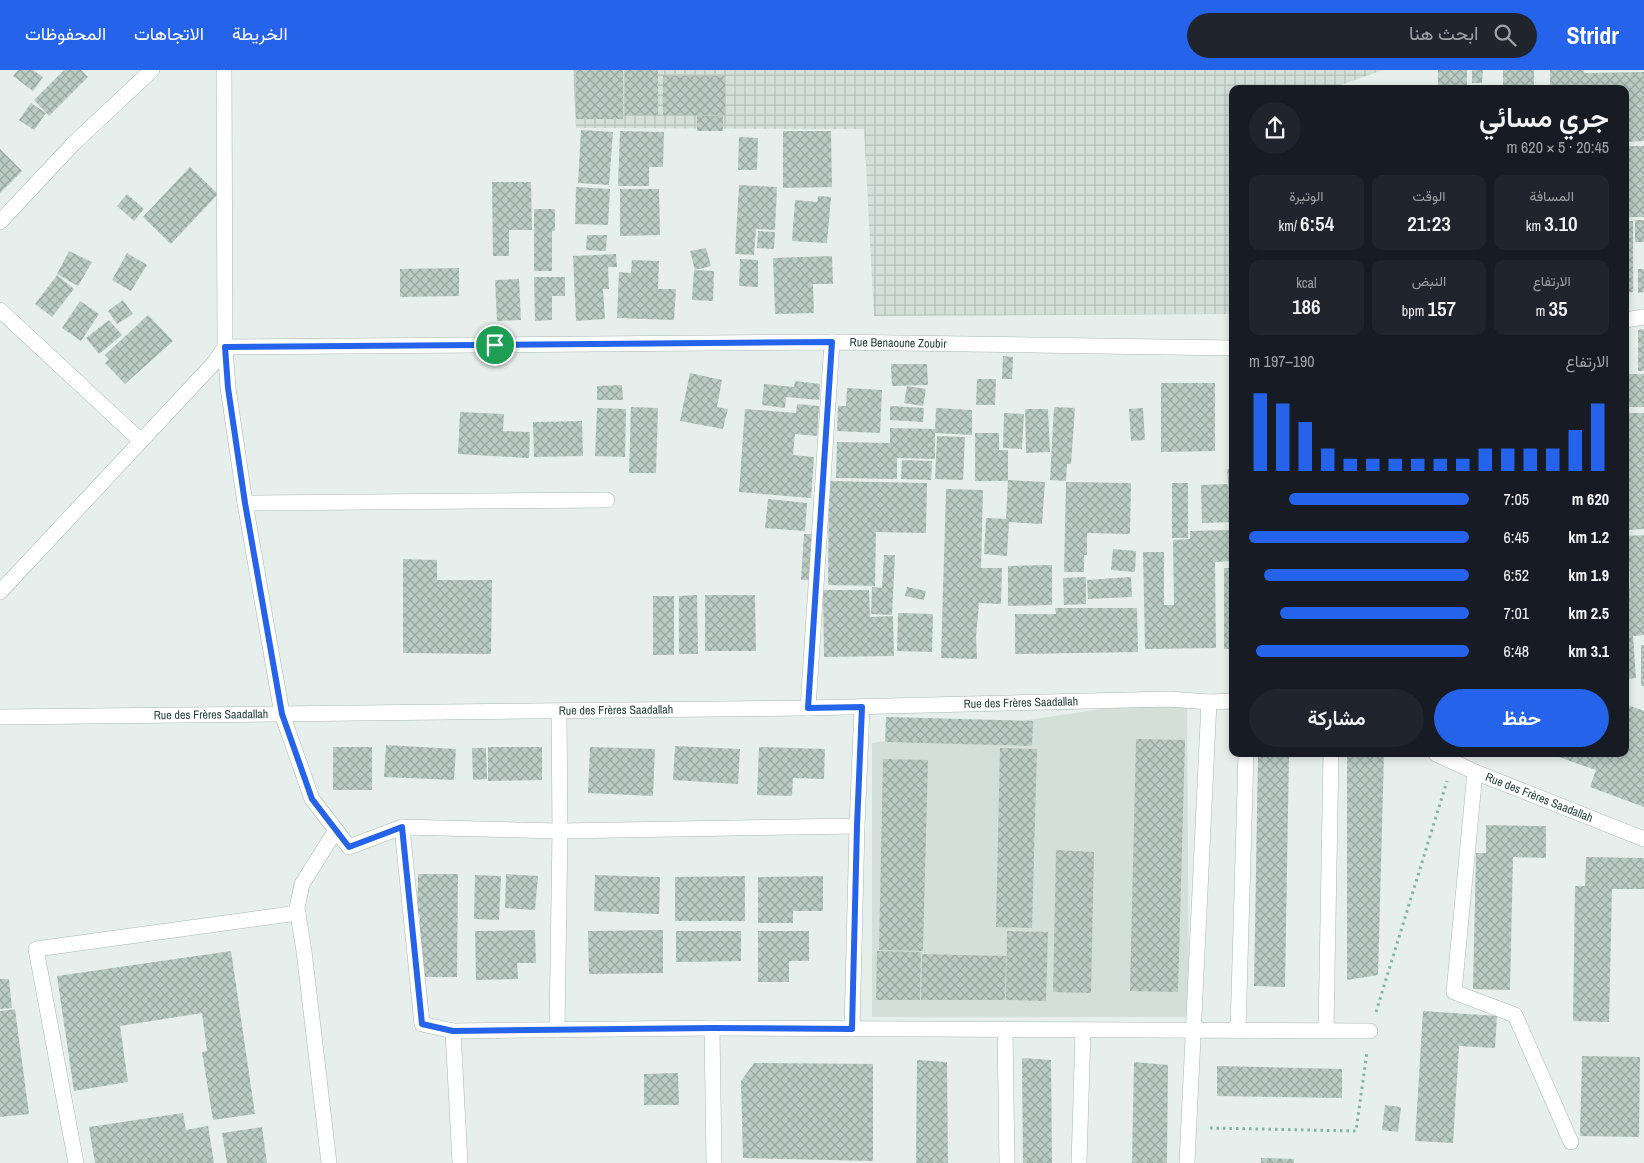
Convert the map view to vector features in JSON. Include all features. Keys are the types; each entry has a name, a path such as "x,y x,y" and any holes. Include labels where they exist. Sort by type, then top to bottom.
{"street":[{"path":"1,218 73,144 152,70"},
{"path":"224,70 225,347 228,388 245,503 282,714 312,799 349,847 402,827 560,831 857,826"},
{"path":"0,310 141,441"},
{"path":"1629,319 1644,317"},
{"path":"808,708 832,342"},
{"name":"Rue Benaoune Zoubir","path":"225,347 832,342 1229,348"},
{"path":"0,592 213,364 225,347"},
{"path":"245,503 607,500"},
{"name":"Rue des Frères Saadallah","path":"0,717 559,712 1169,699 1209,702 1229,701"},
{"path":"1187,1163 1209,702"},
{"path":"852,1029 862,707"},
{"path":"557,1030 560,831 559,712"},
{"path":"1238,1030 1246,757"},
{"path":"1326,1030 1331,757"},
{"name":"Rue des Frères Saadallah","path":"1442,757 1475,772 1644,839"},
{"path":"1475,772 1454,992 1515,1014 1571,1142"},
{"path":"402,827 422,1024 453,1031 712,1028 1370,1031"},
{"path":"329,1163 304,951 297,908 302,884 336,830"},
{"path":"76,1163 36,950 298,913"},
{"path":"712,1028 714,1163"},
{"path":"1005,1029 1007,1163"},
{"path":"1080,1163 1083,1030"},
{"path":"453,1031 460,1163"}],"path":[{"path":"1188,1127 1356,1131 1370,1031 1453,762"}],"shaded area":[{"path":"573,70 1383,70 1341,85 1229,85 1229,314 874,316 864,129 576,128"},
{"path":"1169,699 1187,699 1189,1017 872,1017 872,743"}],"building":[{"path":"18,70 33,70 43,77 33,91 13,76"},
{"path":"64,70 81,70 88,77 49,116 34,100"},
{"path":"576,70 623,70 623,119 576,119"},
{"path":"625,70 658,70 658,115 625,115"},
{"path":"1438,70 1467,70 1467,85 1438,85"},
{"path":"1472,70 1483,70 1482,83 1472,83"},
{"path":"1503,70 1534,70 1534,85 1503,85"},
{"path":"1550,70 1584,70 1584,73 1644,72 1644,141 1629,142 1629,85 1550,85"},
{"path":"663,76 725,76 725,115 663,115"},
{"path":"31,103 46,113 34,130 19,120"},
{"path":"697,116 723,116 723,131 697,131"},
{"path":"581,130 613,132 609,185 578,183"},
{"path":"620,131 664,132 663,167 649,167 649,186 618,186"},
{"path":"783,131 831,131 832,187 783,188"},
{"path":"739,137 758,138 757,170 738,170"},
{"path":"1629,146 1644,146 1644,217 1629,217"},
{"path":"0,149 22,171 0,193"},
{"path":"190,167 218,194 171,244 143,217"},
{"path":"492,182 531,182 532,230 509,230 509,256 493,256"},
{"path":"739,185 777,187 775,230 756,229 754,255 735,254"},
{"path":"576,187 610,189 608,225 575,224"},
{"path":"620,189 659,189 660,235 620,236"},
{"path":"127,194 144,209 134,221 117,206"},
{"path":"818,196 831,197 827,243 792,241 795,200 817,202"},
{"path":"534,209 555,209 555,231 552,231 552,271 534,271"},
{"path":"1635,220 1644,220 1644,242 1635,242"},
{"path":"1629,221 1633,221 1633,292 1629,292"},
{"path":"758,231 775,232 774,249 757,248"},
{"path":"587,235 607,235 606,251 586,250"},
{"path":"706,248 711,266 695,270 690,251"},
{"path":"69,251 92,262 78,286 57,274"},
{"path":"127,253 147,265 131,291 112,280"},
{"path":"616,254 617,267 608,267 609,289 603,289 605,319 576,321 573,256"},
{"path":"832,256 833,284 813,284 814,313 775,314 773,258"},
{"path":"740,259 758,260 758,287 739,286"},
{"path":"632,260 659,261 658,289 676,289 674,320 617,318 619,272 631,273"},
{"path":"459,268 459,296 400,297 400,269"},
{"path":"1638,269 1644,269 1644,292 1638,293"},
{"path":"694,270 714,271 713,301 692,300"},
{"path":"57,275 74,289 52,317 35,304"},
{"path":"534,277 565,277 565,296 552,296 552,320 535,321"},
{"path":"519,279 521,320 497,321 495,280"},
{"path":"123,300 133,314 117,324 108,311"},
{"path":"80,301 99,314 81,341 62,328"},
{"path":"148,315 173,341 125,384 105,363 109,359 105,355"},
{"path":"109,320 122,335 99,354 86,338"},
{"path":"1644,329 1644,371 1638,371 1638,330"},
{"path":"1003,356 1013,357 1012,379 1002,379"},
{"path":"891,364 927,364 928,385 892,386"},
{"path":"690,373 722,380 717,407 728,409 723,429 680,421"},
{"path":"1629,374 1644,374 1644,407 1629,407"},
{"path":"977,379 996,379 995,405 976,405"},
{"path":"795,381 820,384 819,400 786,397 785,408 762,405 764,384 794,387"},
{"path":"1161,383 1215,383 1215,451 1161,452"},
{"path":"622,385 623,400 597,400 597,386"},
{"path":"907,386 926,389 923,406 904,403"},
{"path":"847,388 882,390 880,433 837,431 838,406 846,406"},
{"path":"797,404 819,406 817,436 795,434 793,455 814,457 811,498 739,492 745,409 796,413"},
{"path":"890,406 924,408 923,422 890,420"},
{"path":"631,407 658,408 656,473 629,473"},
{"path":"1054,407 1075,408 1071,464 1067,464 1066,481 1050,480"},
{"path":"597,408 626,409 625,457 595,456"},
{"path":"936,408 972,410 972,435 935,433 935,459 897,458 897,479 836,478 837,442 890,443 890,428 935,429"},
{"path":"1143,408 1145,440 1131,441 1129,409"},
{"path":"1025,409 1048,409 1050,452 1026,453"},
{"path":"460,412 504,414 503,431 530,432 529,458 458,454"},
{"path":"1004,413 1024,414 1022,449 1003,448"},
{"path":"1629,413 1644,413 1644,529 1629,530"},
{"path":"582,421 583,456 534,457 533,422"},
{"path":"975,433 999,433 999,450 1008,450 1008,481 975,481"},
{"path":"937,436 965,437 963,480 935,479"},
{"path":"902,460 932,461 931,480 901,479"},
{"path":"1227,469 1229,469 1229,522 1202,523 1201,485 1228,484"},
{"path":"1008,480 1045,482 1042,524 1009,522 1007,556 984,554 986,518 1006,519"},
{"path":"829,481 927,483 926,533 876,532 875,586 828,585"},
{"path":"1066,482 1131,483 1130,534 1087,533 1087,555 1084,555 1084,572 1064,572"},
{"path":"1172,483 1188,483 1188,538 1172,538"},
{"path":"946,489 983,490 981,568 1002,568 1001,604 979,603 976,637 977,659 941,658"},
{"path":"768,499 807,503 805,531 765,528"},
{"path":"1229,530 1229,561 1215,562 1216,648 1145,649 1143,552 1164,552 1164,605 1174,605 1173,540 1190,539 1190,531"},
{"path":"804,534 817,534 815,580 801,580"},
{"path":"1644,535 1644,635 1633,636 1636,678 1629,679 1629,578 1631,607 1629,536"},
{"path":"1113,549 1136,551 1135,572 1111,570"},
{"path":"884,555 895,555 892,615 871,614 872,587 882,588"},
{"path":"403,559 437,560 437,580 492,580 491,654 403,653"},
{"path":"1052,565 1052,605 1008,606 1008,566"},
{"path":"1224,568 1229,568 1229,649 1224,649"},
{"path":"1086,577 1086,604 1064,605 1063,578"},
{"path":"1131,577 1132,597 1088,599 1087,580"},
{"path":"907,587 926,591 924,600 905,596"},
{"path":"823,590 869,590 870,617 893,616 894,656 824,657"},
{"path":"697,595 698,654 679,654 679,596"},
{"path":"705,595 755,595 756,651 705,651"},
{"path":"653,596 674,596 674,655 653,655"},
{"path":"1055,608 1137,608 1138,652 1015,654 1015,614 1056,614"},
{"path":"898,613 933,614 932,652 897,651"},
{"path":"1641,645 1644,645 1644,686 1641,686"},
{"path":"1629,705 1644,711 1644,807 1590,787 1596,770 1559,757 1629,757"},
{"path":"886,717 1033,721 1032,746 885,742"},
{"path":"1136,739 1185,740 1178,992 1130,991"},
{"path":"386,745 456,749 454,780 384,777"},
{"path":"675,746 740,749 738,784 673,780"},
{"path":"333,747 372,747 372,790 333,790"},
{"path":"488,747 542,747 542,780 488,781"},
{"path":"590,747 655,749 653,796 588,793"},
{"path":"759,747 825,749 824,779 793,778 792,796 757,795"},
{"path":"472,748 486,748 487,779 473,780"},
{"path":"1000,748 1037,749 1032,928 996,927"},
{"path":"1258,757 1289,757 1285,987 1254,986"},
{"path":"1347,757 1384,757 1378,975 1347,980"},
{"path":"883,759 928,760 923,951 879,950"},
{"path":"1486,825 1546,826 1546,858 1513,857 1510,990 1473,989 1476,853 1486,853"},
{"path":"1056,850 1094,852 1091,993 1053,992"},
{"path":"1586,857 1644,858 1644,889 1612,889 1609,1022 1573,1021 1575,886 1585,886"},
{"path":"418,874 458,874 457,977 420,977 420,915 417,915"},
{"path":"506,874 538,876 535,910 505,908"},
{"path":"475,875 501,876 499,920 474,919"},
{"path":"595,875 660,877 659,914 594,911"},
{"path":"745,876 745,921 675,921 675,877"},
{"path":"823,876 823,911 793,911 793,923 758,923 758,877"},
{"path":"535,930 536,963 517,963 518,979 476,980 475,931"},
{"path":"663,930 663,973 589,974 588,931"},
{"path":"676,931 741,931 741,961 676,962"},
{"path":"758,931 809,931 809,961 789,961 789,982 758,982"},
{"path":"1007,931 1048,932 1046,1001 1006,1000"},
{"path":"231,951 255,1114 213,1120 202,1052 207,1051 202,1013 120,1026 128,1082 74,1091 57,976"},
{"path":"877,951 921,952 920,1000 876,1000"},
{"path":"922,954 1006,956 1005,1000 921,1000"},
{"path":"0,979 9,979 12,1008 0,1009"},
{"path":"15,1009 29,1114 0,1117 0,1011"},
{"path":"1423,1011 1497,1016 1495,1048 1459,1046 1453,1143 1415,1141"},
{"path":"1582,1056 1640,1057 1639,1137 1580,1136"},
{"path":"1022,1058 1051,1060 1052,1163 1023,1163"},
{"path":"917,1060 947,1062 948,1163 916,1163"},
{"path":"1134,1062 1168,1065 1167,1163 1132,1163"},
{"path":"754,1063 873,1064 873,1161 743,1158 741,1081"},
{"path":"1217,1066 1342,1069 1342,1098 1217,1096"},
{"path":"678,1073 679,1105 644,1105 644,1074"},
{"path":"1385,1105 1401,1107 1398,1132 1382,1130"},
{"path":"183,1113 186,1130 208,1126 214,1163 95,1163 89,1127"},
{"path":"262,1127 267,1163 227,1163 222,1133"},
{"path":"1261,1158 1294,1159 1294,1163 1261,1163"}],"route":[{"path":"832,342 808,708 862,707 852,1029 712,1028 453,1031 422,1024 402,827 349,847 312,799 282,714 245,503 228,388 225,347 495,345 832,342"}]}
